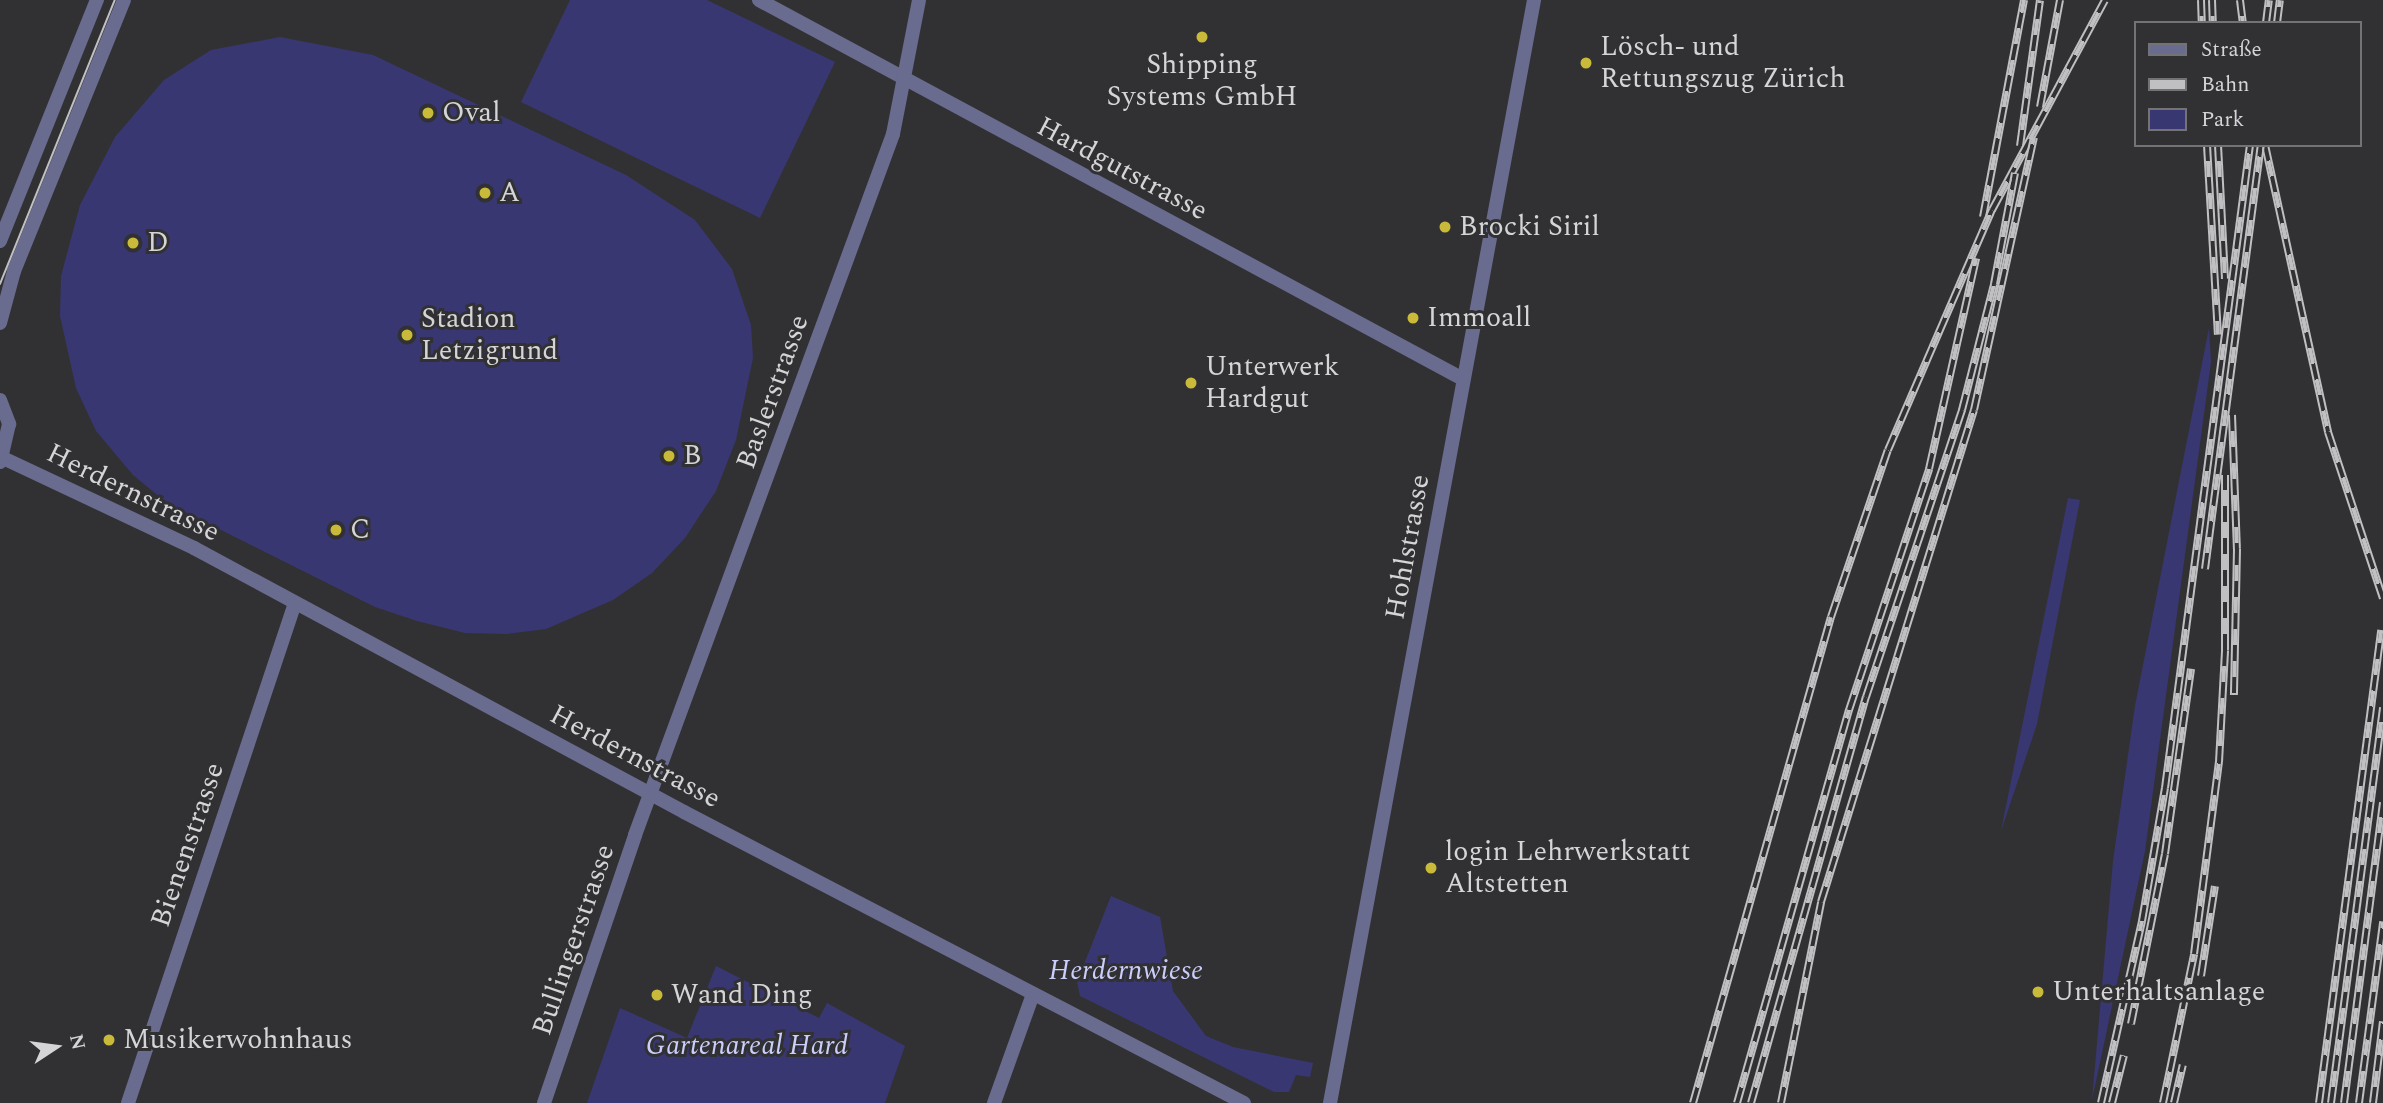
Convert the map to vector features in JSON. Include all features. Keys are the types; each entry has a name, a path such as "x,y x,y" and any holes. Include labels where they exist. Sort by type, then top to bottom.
{"street":[{"path":"0,241 97,0"},
{"path":"0,323 14,271 124,0"},
{"name":"Hardgutstrasse","path":"759,0 1464,379"},
{"name":"Baslerstrasse","path":"651,795 888,147 905,79 919,0"},
{"name":"Hohlstrasse","path":"1330,1103 1534,0"},
{"path":"0,400 9,424 1,460"},
{"name":"Herdernstrasse","path":"1,460 194,548 651,795 1244,1103"},
{"name":"Bienenstrasse","path":"128,1103 295,603"},
{"name":"Bullingerstrasse","path":"544,1103 651,795"},
{"path":"994,1103 1032,994"}],"green space":[{"path":"570,0 707,0 835,62 760,218 521,102"},
{"name":"Stadion Letzigrund","path":"280,37 373,55 626,175 695,220 732,269 751,325 753,358 736,440 716,491 685,538 652,573 613,600 546,629 507,634 465,633 417,621 375,607 167,503 133,475 96,431 76,388 60,316 61,276 80,205 115,137 164,80 211,50"},
{"path":"2209,328 2211,362 2145,851 2092,1100 2113,861 2135,706"},
{"path":"2068,498 2080,500 2037,724 2001,831"},
{"name":"Herdernwiese","path":"1111,896 1160,917 1173,991 1206,1036 1233,1047 1313,1063 1310,1077 1296,1075 1289,1092 1274,1092 1080,996 1077,982"},
{"name":"Gartenareal Hard","path":"716,966 819,1018 827,1003 905,1046 885,1103 587,1103 620,1008 687,1038"}],"tram line":[{"path":"0,284 115,0"}],"railway":[{"path":"1983,217 2024,0"},
{"path":"2020,146 2040,0"},
{"path":"2040,107 2060,0"},
{"path":"1693,1103 1831,617 1888,450 1992,210 2105,0"},
{"path":"2201,0 2202,21"},
{"path":"2212,0 2213,21"},
{"path":"2240,0 2243,21"},
{"path":"2266,21 2269,0"},
{"path":"2277,21 2280,0"},
{"path":"1781,1103 1821,902 1974,410 2034,138"},
{"path":"2207,147 2218,335"},
{"path":"2218,147 2225,279"},
{"path":"2101,1103 2142,921 2165,788 2250,147"},
{"path":"2205,569 2261,147"},
{"path":"2265,147 2328,432 2383,598"},
{"path":"1751,1103 1866,697 1962,410 1994,284 2015,173"},
{"path":"1737,1103 1849,710 1929,469 1976,258"},
{"path":"2232,415 2237,549 2234,695"},
{"path":"2163,1103 2194,954 2219,762 2225,650 2225,475"},
{"path":"2319,1103 2381,630"},
{"path":"2131,1024 2165,854 2191,669"},
{"path":"2331,1103 2383,707"},
{"path":"2344,1103 2383,803"},
{"path":"2201,976 2215,886"},
{"path":"2359,1103 2383,922"},
{"path":"2373,1103 2383,1022"},
{"path":"2112,1103 2124,1055"},
{"path":"2174,1103 2183,1065"}],"place":[{"name":"Shipping Systems GmbH","path":"1202,37"},
{"name":"Lösch- und Rettungszug Zürich","path":"1586,63"},
{"name":"Oval","path":"428,113"},
{"name":"A","path":"485,193"},
{"name":"Brocki Siril","path":"1445,227"},
{"name":"D","path":"133,243"},
{"name":"Immoall","path":"1413,318"},
{"name":"Stadion Letzigrund","path":"407,335"},
{"name":"Unterwerk Hardgut","path":"1191,383"},
{"name":"B","path":"669,456"},
{"name":"C","path":"336,530"},
{"name":"login Lehrwerkstatt Altstetten","path":"1431,868"},
{"name":"Unterhaltsanlage","path":"2038,992"},
{"name":"Wand Ding","path":"657,995"},
{"name":"Musikerwohnhaus","path":"109,1040"}]}
